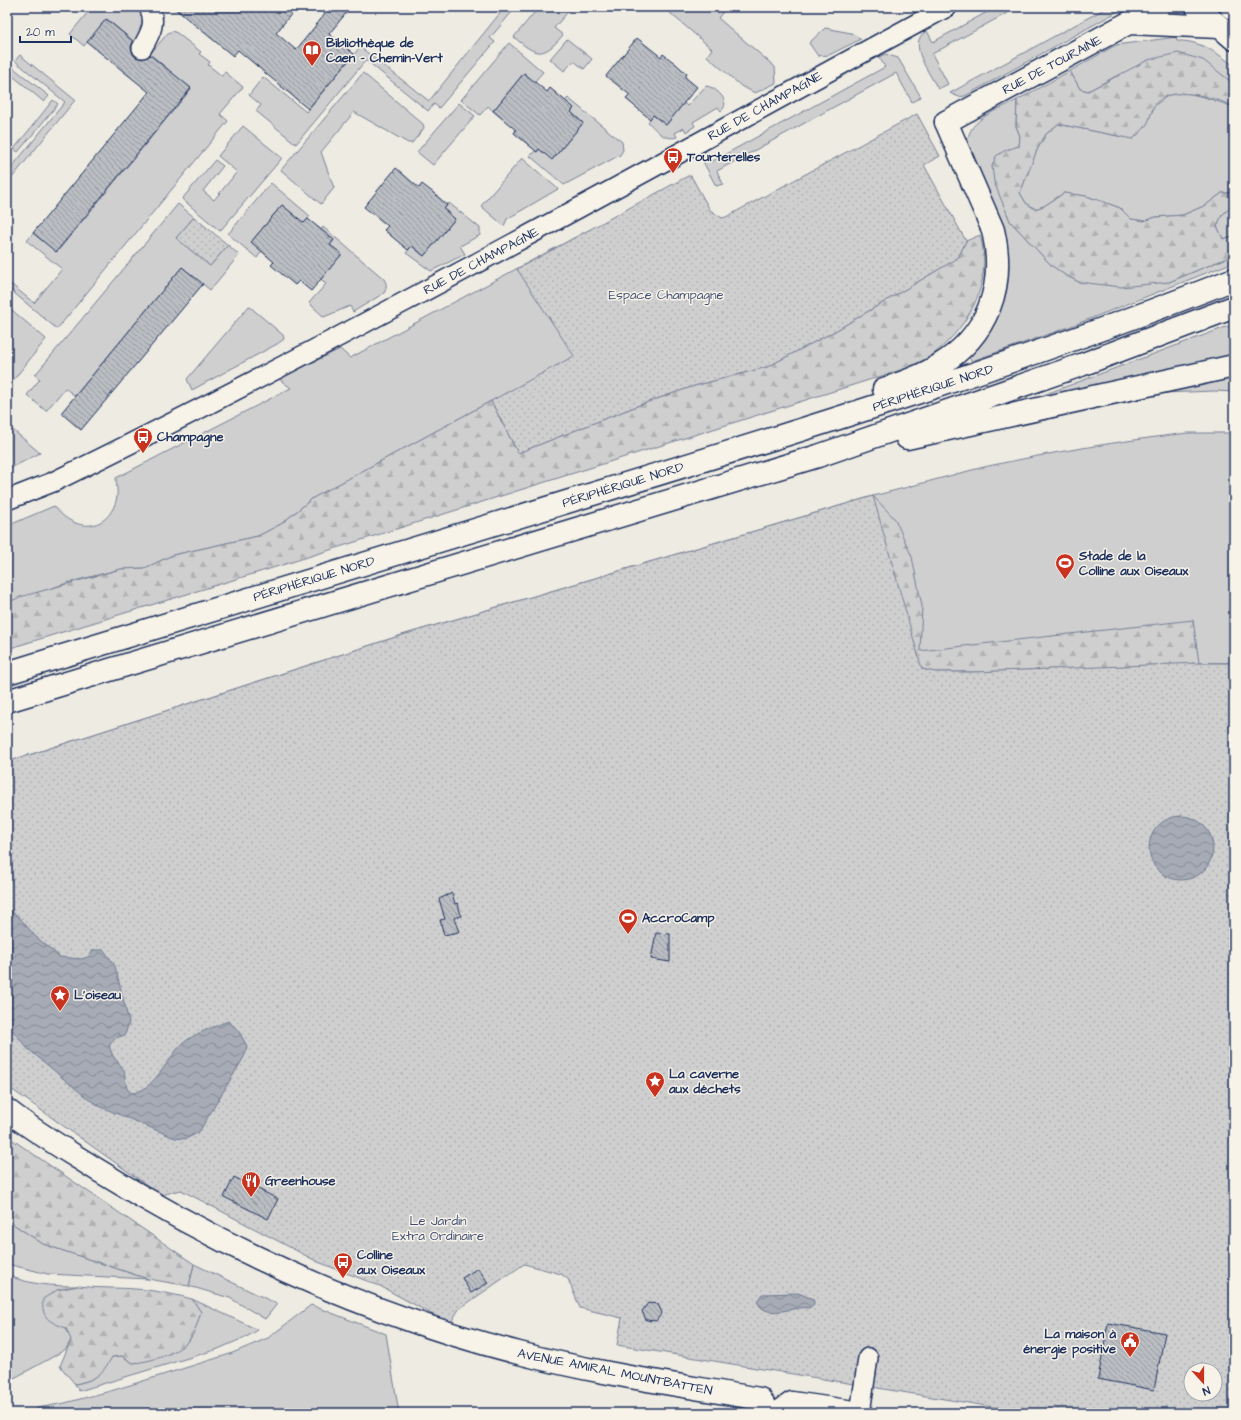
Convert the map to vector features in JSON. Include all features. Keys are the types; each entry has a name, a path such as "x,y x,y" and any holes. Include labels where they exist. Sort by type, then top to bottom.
{"main road":[{"name":"RUE DE TOURAINE","path":"821,424 853,400 903,382 938,367 962,348 973,336 992,304 998,269 997,249 993,230 946,122 1131,15 1158,7"},
{"path":"1197,7 1227,33"},
{"path":"1131,15 1227,33"},
{"name":"PÉRIPHÉRIQUE NORD","path":"7,673 821,424 1021,359 1151,312 1234,279"},
{"name":"PÉRIPHÉRIQUE NORD","path":"7,701 818,456 1081,365 1234,307"},
{"path":"818,456 1234,366"},
{"name":"AVENUE AMIRAL MOUNTBATTEN","path":"7,1110 62,1148 144,1198 204,1232 332,1290 402,1317 518,1353 579,1368 676,1386 760,1399 770,1413"},
{"path":"778,1413 792,1403 861,1413"}],"street":[{"path":"142,48 153,26 154,19 149,7"},
{"name":"RUE DE CHAMPAGNE","path":"7,500 67,476 333,341 947,7"},
{"path":"861,1413 868,1358"}],"green space":[{"path":"92,7 136,7 145,20 140,36 134,42 107,19 84,46 70,34"},
{"path":"505,7 516,7 490,38 495,42 439,108 434,104 428,111 366,60 296,144 256,111 261,105 249,95 263,77 306,112 360,47 429,101"},
{"path":"539,7 572,7 554,28 563,35 550,48 539,52 528,48 514,37"},
{"path":"663,7 727,7 718,18 775,67 776,83 755,93 741,86 707,56 712,49"},
{"path":"996,7 1018,7 932,54 948,84 938,89 922,59 919,50 918,43 921,36 927,31 933,42"},
{"path":"1108,7 1122,7 1115,13 965,96 959,97 950,93"},
{"path":"825,28 851,33 861,39 829,55 818,56 809,43"},
{"path":"172,31 177,33 201,52 199,54 210,62 208,65 222,76 225,72 243,87 220,114 228,121 57,329 7,287 7,281 34,303 62,269 27,241 33,233 57,252 191,89 150,54 168,33"},
{"path":"1176,37 1177,41 1185,41 1208,48 1234,66 1234,84 1223,77 1116,76 1088,91 1080,89 1070,71 1116,45"},
{"path":"567,39 592,59 584,69 574,61 564,71 550,59"},
{"path":"509,43 543,72 534,82 524,73 493,111 488,106 480,115 461,100"},
{"path":"1178,53 1203,60 1234,84 1234,107 1204,96 1192,94 1170,95 1161,99 1154,106 1146,126 1133,139 1058,124 1046,134 1037,150 1020,193 1026,203 1035,209 1044,206 1064,193 1086,196 1104,202 1120,208 1131,219 1144,221 1156,217 1183,215 1206,205 1222,193 1234,193 1234,204 1222,215 1217,226 1223,239 1234,236 1234,255 1169,282 1121,287 1079,282 1065,275 1051,265 1010,221 994,182 992,166 996,156 1006,150 1019,146 1020,136 1016,126 1017,100 1070,71 1080,89 1088,91 1148,60"},
{"path":"885,54 898,58 921,97 912,102 896,73 717,171 723,184 716,186 699,154 705,151 711,162 885,67 879,57"},
{"path":"20,55 75,100 7,184 7,173 65,102 15,61"},
{"path":"11,66 49,96 44,102 7,71"},
{"path":"363,73 423,124 424,128 412,143 408,143 354,112 321,152 334,188 321,204 281,170"},
{"path":"706,86 714,89 724,99 724,107 721,111 718,107 693,122 695,126 686,132 684,128 675,133 677,137 672,138 661,134 648,122 653,115 666,125 684,103 687,106"},
{"path":"1182,92 1204,97 1234,107 1234,193 1222,193 1206,205 1183,215 1156,217 1144,221 1131,219 1120,208 1086,196 1064,193 1044,206 1035,209 1026,203 1020,193 1037,150 1046,134 1058,124 1133,139 1146,125 1155,105 1169,95"},
{"path":"568,98 622,142 623,150 620,155 564,185 530,156 539,149 553,159 583,123 571,112 574,108 565,101"},
{"path":"53,100 58,104 18,152 14,149"},
{"path":"1017,100 1016,126 1020,136 1019,146 1006,150 1010,221 1051,265 1065,275 1079,282 1169,282 1234,255 1234,262 1069,327 972,361 968,357 989,330 999,313 1006,294 1009,275 1005,238 992,201 970,154 968,136 973,126 978,121 997,109"},
{"path":"459,103 475,116 433,165 417,152"},
{"name":"Espace Champagne","path":"917,114 940,156 924,165 966,241 958,258 835,331 767,367 694,386 642,404 518,453 491,401 574,356 517,269 688,176 691,176 710,210 722,218 726,217"},
{"path":"243,126 282,158 220,231 182,199 215,160 223,166 203,191 214,200 237,172 218,156"},
{"path":"522,158 558,189 507,219 504,226 481,206"},
{"path":"271,183 310,216 304,223 282,205 251,242 262,251 257,258 228,234"},
{"path":"449,203 480,228 480,235 460,246 465,254 431,271 406,253 412,246 424,256 455,219 444,209"},
{"path":"178,204 194,217 176,238 210,266 228,245 239,255 210,290 182,267 75,396 65,388 46,411 27,395 40,379 35,375"},
{"path":"1234,204 1234,236 1223,239 1217,226 1222,215"},
{"path":"194,217 228,245 210,266 176,238"},
{"path":"323,227 384,279 386,283 384,293 353,312 350,306 324,317 309,303 326,284 321,279 342,254 330,245 334,240 321,230"},
{"path":"587,231 641,330 518,453 491,401 313,498 281,524 258,536 173,555 145,568 121,569 70,582 7,603 7,526 54,506 62,515 81,525 99,523 107,517 113,509 117,497 116,478 291,388 279,379 340,349 350,358"},
{"path":"980,235 984,268 976,300 969,314 960,328 936,352 926,359 907,368 279,566 7,649 7,603 20,597 121,569 145,568 173,555 258,536 281,524 313,498 491,401 518,453 642,404 694,386 767,367 835,331 958,258 966,241"},
{"path":"7,306 46,339 7,388"},
{"path":"249,306 283,335 284,339 192,390 187,379"},
{"path":"1234,324 1234,392 1214,391 1088,396 1019,404"},
{"path":"13,430 40,453 7,470 7,432"},
{"name":"Stade de la Colline aux Oiseaux","path":"1188,433 1234,433 1234,663 1199,663 1036,670 922,669 873,496 970,470 1035,456 1086,447"},
{"path":"873,496 895,519 912,557 922,606 920,651 1193,620 1199,663 1234,663 974,672 934,672 922,669 7,762 399,636"},
{"name":"Le Jardin Extra Ordinaire","path":"873,496 922,669 935,672 974,672 1199,663 1234,663 1234,1413 1029,1413 617,1345 622,1318 580,1308 568,1279 561,1274 524,1264 459,1309 450,1324 380,1286 318,1262 181,1190 161,1195 7,1086 7,762 399,636"},
{"path":"7,1136 194,1264 189,1286 148,1279 43,1244 7,1220"},
{"path":"7,1220 43,1244 148,1279 48,1274 7,1264"},
{"path":"194,1264 277,1304 265,1319 230,1298 189,1286"},
{"path":"7,1275 24,1281 42,1284 78,1286 57,1290 71,1340 66,1349 16,1377 7,1380"},
{"path":"78,1286 138,1289 175,1295 192,1299 201,1312 190,1338 177,1350 155,1359 133,1363 122,1356 112,1357 105,1368 97,1376 88,1381 75,1384 60,1366 71,1340 66,1328 55,1324 45,1315 43,1299 57,1290"},
{"path":"192,1299 258,1330 218,1349 79,1391 75,1384 88,1381 97,1376 111,1357 122,1356 133,1363 189,1341 201,1312"},
{"path":"311,1305 386,1334 399,1413 33,1413 37,1408 65,1403 114,1390 230,1354 268,1338"}],"water":[{"path":"1175,816 1187,816 1204,825 1211,836 1213,848 1211,860 1204,871 1187,880 1175,880 1163,875 1154,866 1149,854 1149,842 1154,830 1163,821"},
{"path":"7,908 19,917 35,936 60,957 81,959 88,957 93,950 104,950 115,966 129,1022 125,1035 115,1038 109,1046 113,1056 124,1070 127,1089 131,1093 139,1091 153,1081 181,1045 192,1037 228,1021 238,1030 247,1046 244,1057 199,1132 186,1139 175,1138 101,1107 88,1099 27,1048 7,1024"},
{"path":"798,1293 813,1299 814,1304 809,1308 773,1312 766,1311 757,1301 762,1294"}],"building":[{"path":"173,7 297,7 276,33 296,50 325,14 317,7 351,7 329,34 354,54 308,109 238,50 233,56"},
{"path":"106,19 133,41 131,48 136,57 142,59 150,55 191,88 56,252 33,233 149,92 87,42"},
{"path":"637,38 661,57 663,54 676,64 687,74 685,77 697,87 666,125 653,115 650,119 626,99 630,95 606,76"},
{"path":"524,73 547,92 550,88 574,108 571,112 583,123 552,160 539,149 537,152 514,133 516,130 493,111"},
{"path":"396,168 419,188 422,184 435,194 447,205 444,209 455,219 424,256 412,246 408,250 384,230 388,226 364,207"},
{"path":"282,205 304,223 308,219 334,240 330,245 342,254 311,291 299,281 295,285 271,265 274,262 251,242"},
{"path":"182,267 203,284 81,430 61,413"},
{"path":"452,893 455,904 458,903 461,916 454,918 459,932 444,935 440,920 445,919 439,899"},
{"path":"656,933 670,934 670,962 651,959"},
{"name":"Greenhouse","path":"234,1177 278,1199 268,1219 224,1197"},
{"path":"478,1268 488,1283 471,1293 462,1278"},
{"path":"648,1303 658,1304 662,1313 656,1321 646,1320 642,1311"},
{"name":"La maison à énergie positive","path":"1108,1323 1165,1333 1154,1390 1098,1379"}],"place":[{"name":"Bibliothèque de Caen - Chemin-Vert","path":"312,67"},
{"name":"Tourterelles","path":"673,174"},
{"name":"Champagne","path":"143,454"},
{"name":"Stade de la Colline aux Oiseaux","path":"1065,580"},
{"name":"AccroCamp","path":"628,935"},
{"name":"L'oiseau","path":"60,1012"},
{"name":"La caverne aux déchets","path":"655,1098"},
{"name":"Greenhouse","path":"251,1198"},
{"name":"Colline aux Oiseaux","path":"343,1279"},
{"name":"La maison à énergie positive","path":"1130,1358"}]}
